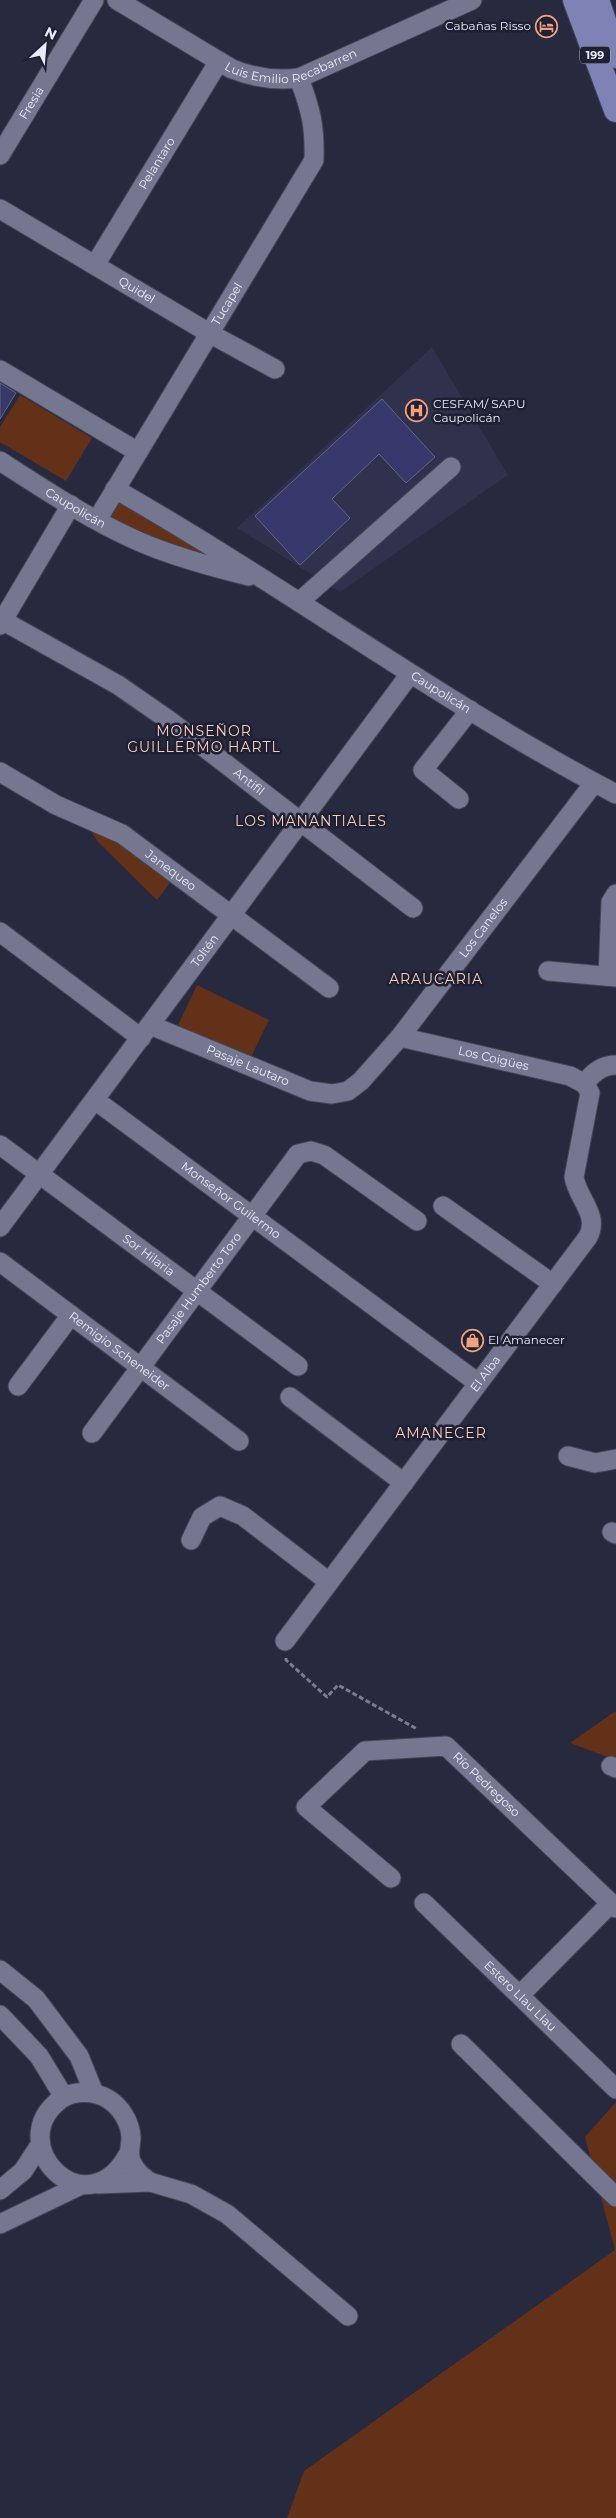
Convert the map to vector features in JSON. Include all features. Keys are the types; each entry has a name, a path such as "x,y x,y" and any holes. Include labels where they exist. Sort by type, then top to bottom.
{"main road":[{"name":"199","path":"575,0 610,57"},
{"name":"199","path":"597,0 610,57 616,110"}],"street":[{"name":"Fresia","path":"0,155 94,0"},
{"name":"Luis Emilio Recabarren","path":"117,0 219,61 246,74 262,78 299,78 472,0"},
{"name":"Pelantaro","path":"95,265 219,61"},
{"name":"Tucapel","path":"97,520 314,160 315,130 311,111 299,78"},
{"name":"Quidel","path":"0,209 210,333 275,369"},
{"path":"0,370 138,452"},
{"name":"Caupolicán","path":"0,461 97,520 169,554 270,582"},
{"path":"300,602 451,467"},
{"name":"Caupolicán","path":"115,489 270,582 410,674 594,783 616,794"},
{"path":"1,622 71,505"},
{"name":"Antifil","path":"1,622 118,685 170,721 413,908"},
{"name":"Toltén","path":"0,1228 410,674"},
{"path":"459,799 423,770 470,710"},
{"name":"Janequeo","path":"0,772 56,805 122,834 328,988"},
{"name":"Los Canelos","path":"348,1091 361,1081 400,1036 594,783"},
{"path":"548,971 612,976 612,902 616,894"},
{"name":"Pasaje Lautaro","path":"0,932 145,1031 310,1091 332,1094 348,1091"},
{"name":"Los Coigües","path":"400,1036 570,1076 585,1084"},
{"path":"585,1084 602,1067 616,1065"},
{"name":"El Alba","path":"285,1641 588,1236 592,1226 590,1213 575,1187 574,1177 590,1093 585,1084"},
{"name":"Monseñor Guilermo","path":"94,1100 478,1383"},
{"name":"Sor Hilaria","path":"0,1145 298,1366"},
{"name":"Pasaje Humberto Toro","path":"92,1433 298,1154 311,1151 324,1155 417,1221"},
{"path":"443,1206 553,1284"},
{"name":"Remigio Scheneider","path":"0,1262 239,1441"},
{"path":"18,1386 71,1315"},
{"path":"290,1397 404,1483"},
{"path":"568,1456 595,1463 604,1463 616,1459"},
{"path":"191,1540 202,1518 220,1506 243,1516 329,1582"},
{"name":"Río Pedregoso","path":"391,1878 306,1807 365,1751 446,1746 614,1905"},
{"name":"Estero Llau Llau","path":"424,1903 521,1994 616,2089"},
{"path":"521,1994 614,1905"},
{"path":"0,1970 41,2006 78,2056 94,2093"},
{"path":"0,2015 39,2056 64,2097"},
{"path":"461,2044 616,2197"},
{"path":"0,2224 89,2185 110,2178 122,2167 129,2153 131,2138 124,2116 109,2099 94,2093 79,2093 64,2097 52,2106 42,2118 38,2132 38,2148 44,2162 53,2174 66,2182 89,2185 150,2182 191,2194 227,2214 348,2316"},
{"path":"0,2190 23,2171 38,2148"},
{"path":"129,2153 138,2173 150,2182"}],"path":[{"path":"286,1660 327,1697 338,1685 446,1746"}],"shaded area":[{"name":"CESFAM/ SAPU Caupolicán","path":"432,347 508,475 340,592 237,528"},
{"path":"20,395 92,438 66,481 0,442 0,427"},
{"path":"120,499 228,561 181,551 110,517"},
{"path":"95,827 110,833 172,880 157,900 98,842 92,833"},
{"path":"197,985 269,1020 250,1059 178,1025"},
{"path":"616,1712 616,1760 570,1743"},
{"path":"616,2102 616,2518 287,2518 304,2471 615,2250 585,2137"}],"building":[{"path":"0,383 16,393 0,419"},
{"path":"382,399 435,457 406,483 379,454 332,499 350,518 300,565 255,516"}],"place":[{"name":"Cabañas Risso","path":"547,26"},
{"name":"CESFAM/ SAPU Caupolicán","path":"417,411"},
{"name":"El Amanecer","path":"472,1340"}],"district":[{"name":"MONSEÑOR GUILLERMO HARTL","path":"204,740"},
{"name":"LOS MANANTIALES","path":"311,821"},
{"name":"ARAUCARIA","path":"436,979"},
{"name":"AMANECER","path":"441,1433"}]}
